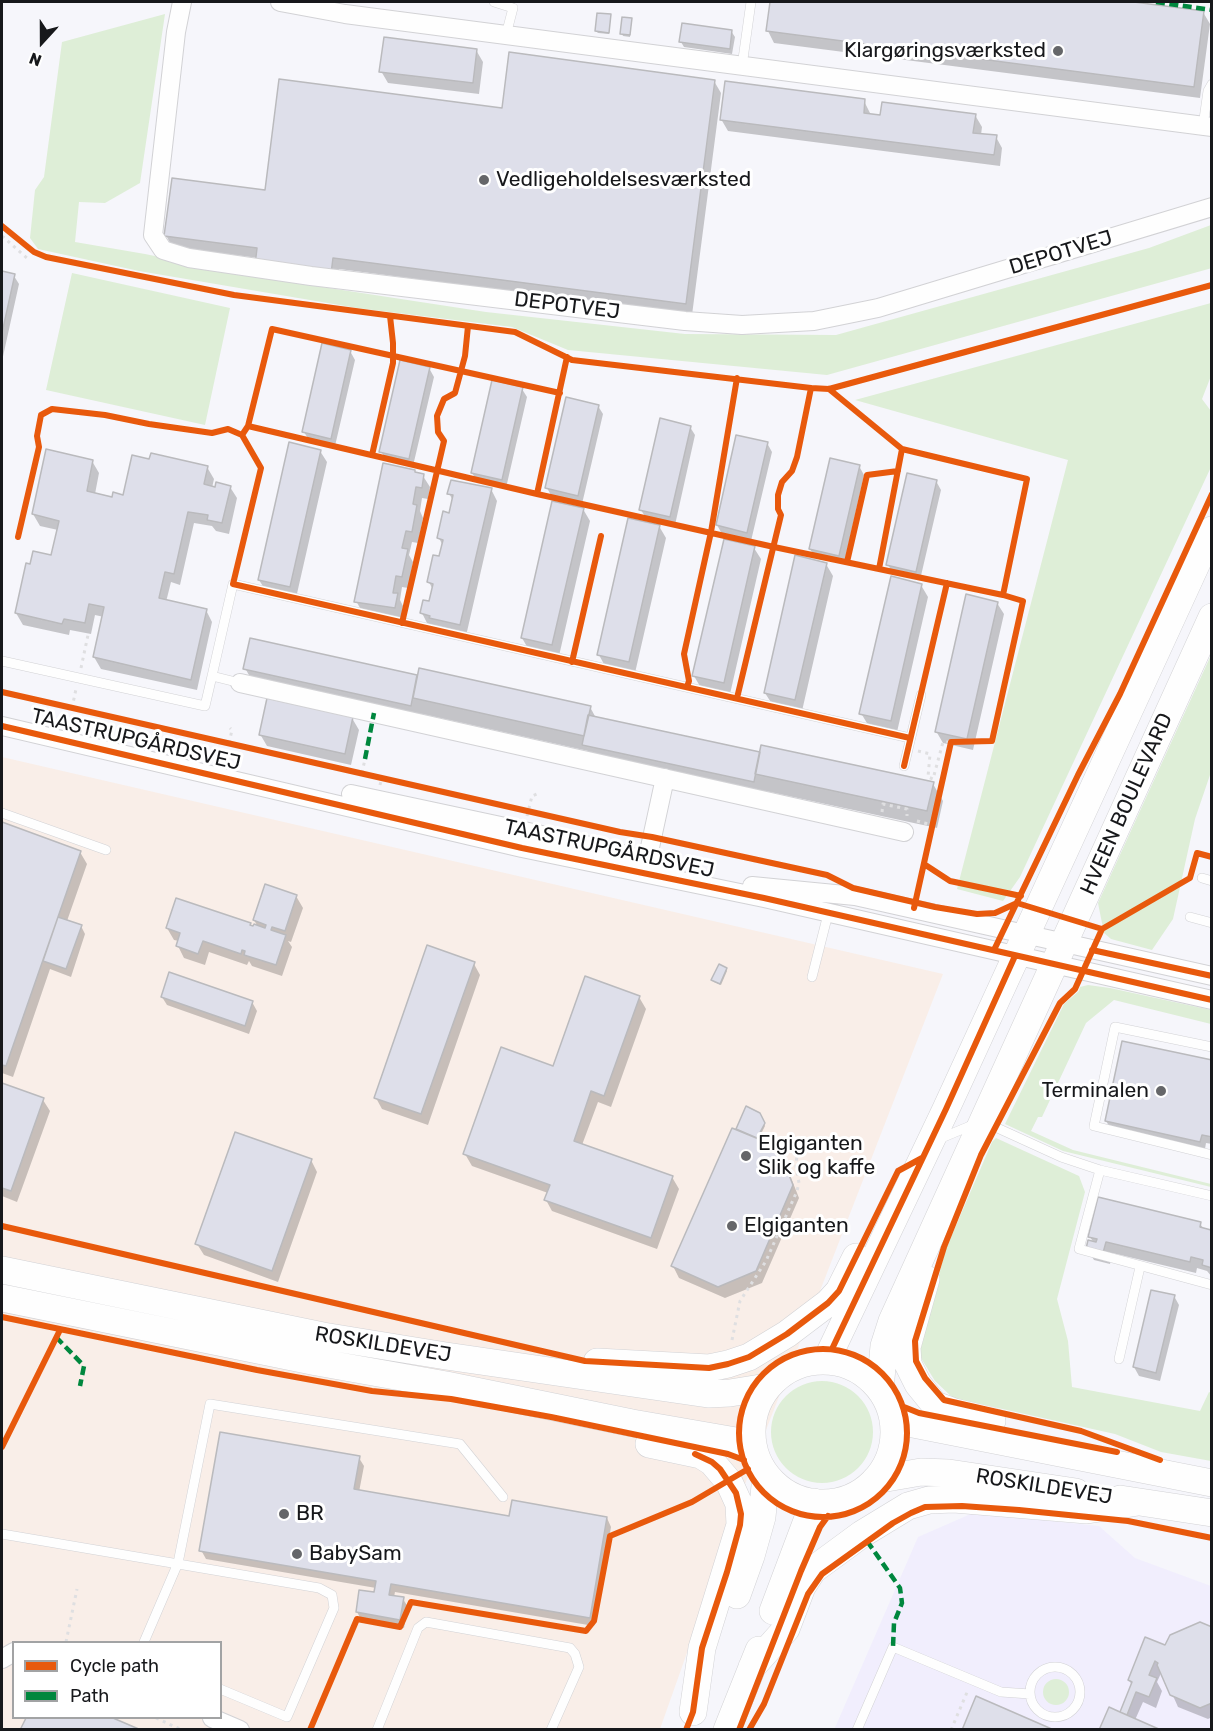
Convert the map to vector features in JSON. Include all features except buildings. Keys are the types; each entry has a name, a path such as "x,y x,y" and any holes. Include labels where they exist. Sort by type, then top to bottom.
{"main road":[{"name":"HVEEN BOULEVARD","path":"826,1361 927,1150 1212,530"},
{"name":"HVEEN BOULEVARD","path":"880,1389 884,1346 889,1329 1212,616"},
{"path":"556,1371 585,1361 709,1368 749,1357 787,1334 828,1303 838,1291 898,1171 927,1150"},
{"path":"936,1222 926,1280 907,1347 908,1364 918,1384 935,1405 997,1422 1032,1446"},
{"name":"ROSKILDEVEJ","path":"2,1270 323,1336 708,1394 730,1394 767,1388"},
{"name":"ROSKILDEVEJ","path":"2,1298 317,1362 753,1444"},
{"path":"826,1361 847,1365 865,1375 880,1389 893,1420 893,1440 884,1468 867,1487 836,1502 814,1502 787,1493 766,1475 753,1444 752,1429 759,1400 779,1376 794,1367 809,1362 826,1361"},
{"path":"446,1385 637,1442 701,1455 720,1469 736,1494 741,1514 740,1525 702,1648 690,1721"},
{"name":"ROSKILDEVEJ","path":"893,1420 1212,1483"},
{"name":"ROSKILDEVEJ","path":"875,1480 921,1472 949,1473 1212,1513"},
{"path":"690,1721 751,1556 762,1517 766,1475"},
{"path":"752,1667 786,1629 802,1587 813,1570 862,1534 908,1506 929,1500 954,1499 1087,1510 1138,1502"},
{"path":"727,1730 814,1502"}],"street":[{"name":"DEPOTVEJ","path":"182,2 176,32 153,236 163,250 189,258 311,276 686,321 742,325 814,321 878,308 1212,207"},
{"path":"280,2 345,14 1208,127"},
{"path":"240,683 904,832"},
{"name":"TAASTRUPGÅRDSVEJ","path":"2,714 350,794 524,831 688,873 751,886 855,896 1212,1000"},
{"name":"TAASTRUPGÅRDSVEJ","path":"2,726 522,848 829,913 1020,945"},
{"name":"TAASTRUPGÅRDSVEJ","path":"647,861 665,778"},
{"name":"TAASTRUPGÅRDSVEJ","path":"1058,954 1212,976"},
{"path":"214,1719 240,1730"}],"lane":[{"path":"494,2 513,8 506,35"},
{"path":"742,66 750,2"},
{"path":"1208,127 1208,91 1212,84"},
{"path":"2,661 205,706 233,585 910,738"},
{"path":"212,676 240,683"},
{"path":"904,766 921,695"},
{"path":"2,813 106,850"},
{"path":"1202,878 1212,881"},
{"path":"812,977 834,893"},
{"path":"1190,917 1212,923"},
{"path":"1212,1047 1115,1027 1094,1126 1212,1155"},
{"path":"927,1150 982,1121 1061,1158 1100,1170 1212,1196"},
{"path":"1100,1170 1079,1249 1212,1285"},
{"path":"1119,1359 1140,1267"},
{"path":"144,1641 178,1563 210,1404 460,1444 503,1497"},
{"path":"2,1534 319,1588 332,1595 334,1608 286,1717 222,1690"},
{"path":"377,1730 418,1628 426,1622 570,1648 575,1654 579,1667 551,1730"},
{"path":"857,1730 893,1647 1001,1692 1030,1694"},
{"path":"1048,1668 1065,1668 1078,1679 1081,1687 1079,1703 1074,1710 1059,1717 1051,1718 1036,1709 1030,1694 1035,1677 1048,1668"}],"path":[{"path":"2,236 28,259"},
{"path":"62,705 83,710"},
{"path":"229,743 232,730 230,728"},
{"path":"217,741 240,746"},
{"path":"908,749 930,754 928,777 933,779 943,742 951,742"},
{"path":"362,773 364,759"},
{"path":"351,771 393,780"},
{"path":"524,831 532,796 539,793"},
{"path":"517,808 540,813"},
{"path":"739,1360 732,1341 740,1301 766,1261 797,1191 799,1183 796,1166 797,1154 804,1139"},
{"path":"66,1641 77,1589"},
{"path":"951,1730 972,1680"},
{"path":"158,1719 183,1730"}],"shaded area":[{"path":"2,757 943,974 721,1546 711,1585 660,1729 2,1730"},
{"path":"973,1513 1099,1526 1135,1558 1211,1586 1211,1729 834,1730 918,1537"}],"green space":[{"path":"165,14 140,183 105,203 79,202 75,242 257,277 486,312 685,334 836,335 1149,248 1211,225 1212,268 827,375 568,350 512,327 357,308 139,271 38,249 30,238 35,190 44,177 62,42"},
{"path":"72,273 230,308 205,425 46,390"},
{"path":"1211,303 1211,376 1202,399 1211,411 1211,467 1020,877 1003,901 957,889 1068,460 855,400"},
{"path":"1211,655 1211,772 1195,819 1173,919 1152,950 1111,939 1104,933 1098,903"},
{"path":"1088,985 1211,1010 1211,1024 1114,1000 1086,1023 1042,1117 1038,1117 1031,1131 1073,1150 1211,1184 1211,1187 1063,1151 1005,1124 1064,1004 1079,991 1080,987"},
{"path":"996,1138 1079,1176 1085,1192 1057,1299 1068,1341 1072,1387 1200,1411 1209,1392 1211,1393 1211,1461 1161,1452 1115,1434 953,1398 935,1381 919,1355 945,1251 992,1142"},
{"path":"822,1381 841,1385 858,1396 869,1413 873,1432 869,1451 858,1468 841,1479 822,1483 803,1479 786,1468 775,1451 771,1432 775,1413 786,1396 803,1385"},
{"path":"1056,1679 1065,1683 1069,1692 1065,1701 1056,1705 1047,1701 1043,1692 1047,1683"}],"marked path":[{"path":"1156,2 1212,10"},
{"path":"365,759 374,713"},
{"path":"56,1337 84,1366 80,1386"},
{"path":"867,1541 900,1588 902,1603 894,1623 893,1647"}],"cycle path":[{"path":"2,226 34,252 46,257 234,295 515,332 572,360 829,389 1212,285"},
{"path":"372,455 393,363 390,316"},
{"path":"402,623 444,441 438,432 437,416 444,399 455,393 465,356 468,326"},
{"path":"560,393 272,329 248,426 242,435 261,468 233,584 910,738"},
{"path":"537,494 567,357"},
{"path":"687,687 689,681 684,654 711,532 737,378"},
{"path":"737,698 781,515 778,509 778,495 782,482 792,471 797,457 811,388"},
{"path":"829,389 902,449 1027,479 1003,595"},
{"path":"18,537 39,447 37,436 41,415 52,409 105,415 212,433 228,429 242,435"},
{"path":"248,426 537,494 1023,601 992,741 951,742 914,908"},
{"path":"879,569 902,449"},
{"path":"847,562 867,475 898,471"},
{"path":"994,950 1078,775 1120,694 1212,494"},
{"path":"572,662 601,536"},
{"path":"904,766 947,583"},
{"path":"2,692 620,832 827,875 853,888 935,907 977,914 995,913 1017,903 1102,929"},
{"path":"2,726 522,848 764,898 1212,1000"},
{"path":"1160,1460 1081,1431 944,1400 925,1378 916,1361 915,1341 944,1247 981,1155 1060,1003 1075,989 1102,929 1190,878 1197,853 1212,857"},
{"path":"924,864 950,881 1021,896"},
{"path":"1092,950 1212,976"},
{"path":"832,1349 946,1109 1015,956"},
{"path":"2,1226 585,1361 709,1368 749,1357 787,1334 828,1303 839,1291 898,1171 922,1158"},
{"path":"2,1317 257,1370 372,1391 451,1399 551,1417 728,1454 744,1460"},
{"path":"2,1447 60,1330"},
{"path":"823,1349 855,1355 870,1363 882,1374 893,1386 901,1401 907,1433 901,1465 893,1480 882,1492 870,1503 855,1511 823,1517 791,1511 776,1503 764,1492 753,1480 745,1465 739,1433 745,1401 753,1386 764,1374 776,1363 791,1355 823,1349"},
{"path":"904,1407 919,1413 1117,1452"},
{"path":"686,1730 693,1712 702,1648 727,1572 741,1514 736,1493 720,1469 712,1462 695,1454"},
{"path":"310,1730 357,1619 400,1627 411,1602 586,1631 594,1621 610,1536 692,1502 748,1469"},
{"path":"749,1730 764,1704 808,1594 822,1574 893,1523 925,1507 962,1506 1128,1521 1212,1538"},
{"path":"739,1730 801,1571 820,1527 828,1516"}],"place":[{"name":"Klargøringsværksted","path":"1058,51"},
{"name":"Vedligeholdelsesværksted","path":"484,180"},
{"name":"Terminalen","path":"1161,1091"},
{"name":"Elgiganten Slik og kaffe","path":"746,1156"},
{"name":"Elgiganten","path":"732,1226"},
{"name":"BR","path":"284,1514"},
{"name":"BabySam","path":"297,1554"}]}
